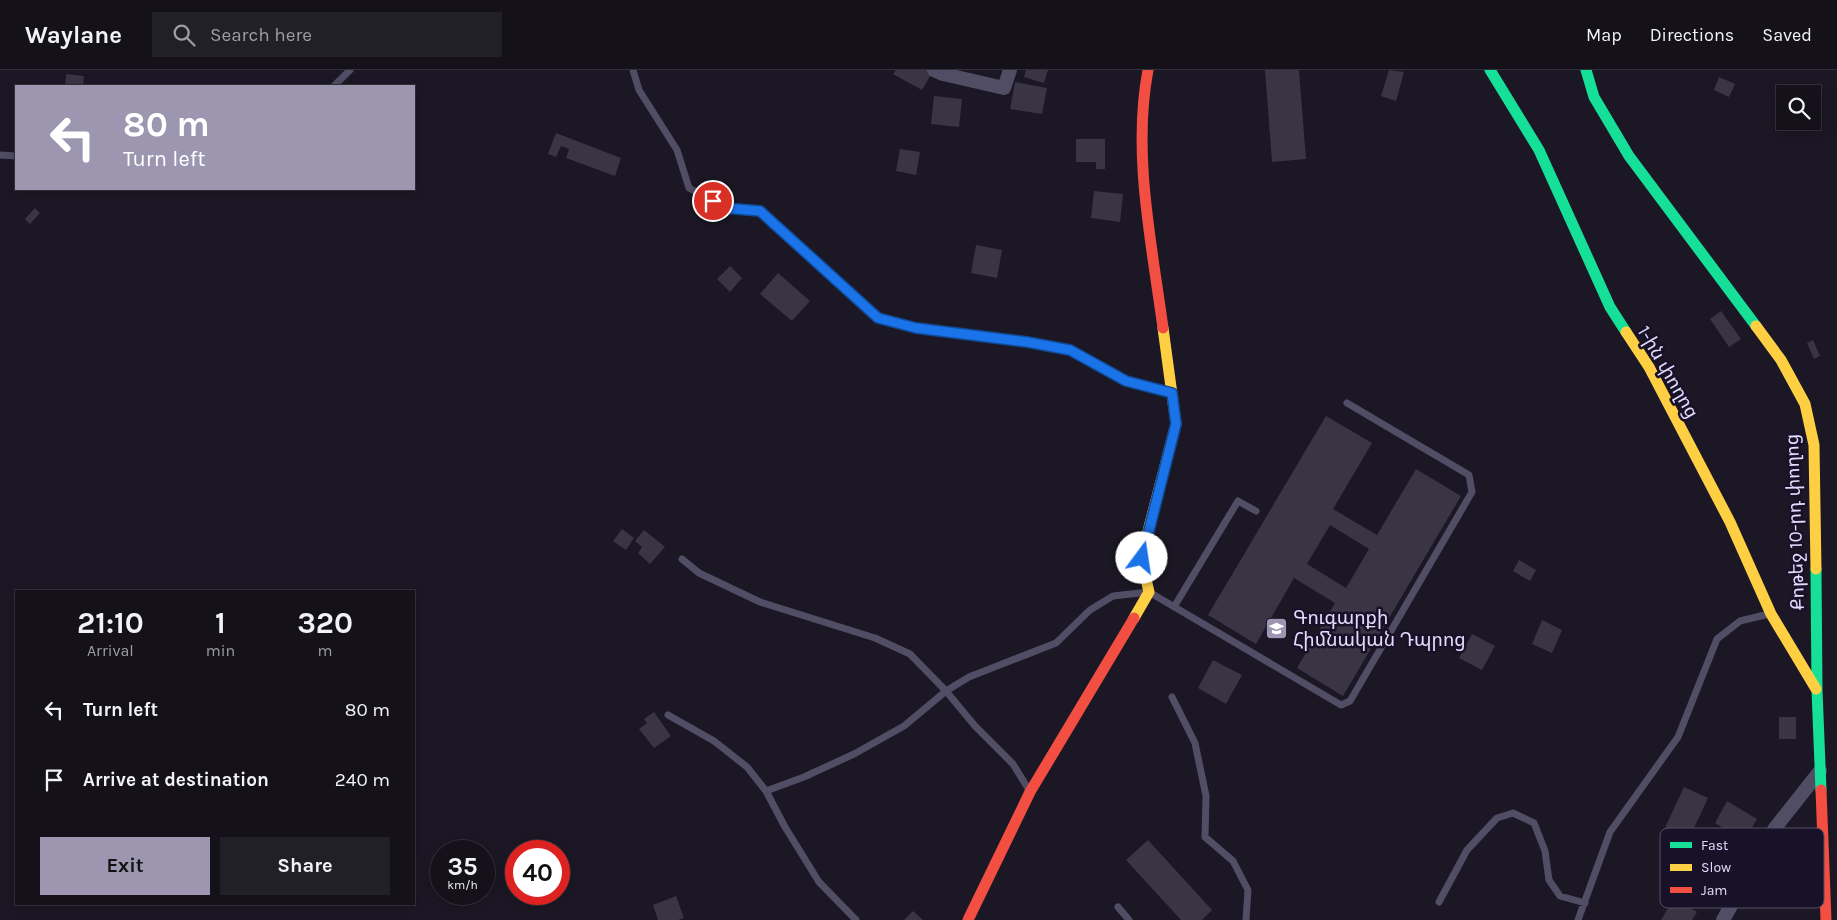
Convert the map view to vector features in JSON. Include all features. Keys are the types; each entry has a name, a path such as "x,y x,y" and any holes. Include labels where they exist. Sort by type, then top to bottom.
{"street":[{"path":"934,70 943,74 1004,88 1010,70"},
{"path":"968,920 1030,792 1092,690 1148,592 1142,558 1176,424 1142,168 1148,70"},
{"name":"1-ին փողոց","path":"1490,70 1539,150 1610,307 1658,384 1730,522 1771,614 1818,690"},
{"name":"Քոթեջ 10-րդ փողոց","path":"1586,70 1594,97 1629,156 1781,360 1805,404 1814,445 1822,828"},
{"path":"1775,828 1820,771"},
{"name":"Քոթեջ 10-րդ փողոց","path":"1824,870 1826,920"},
{"path":"1724,920 1731,908"}],"lane":[{"path":"335,85 350,70"},
{"path":"633,70 638,90 677,150 689,188 725,208 760,211 878,318 916,328 1027,342 1070,350 1126,381 1172,393"},
{"path":"0,154 15,156"},
{"path":"766,791 804,777 854,754 904,726 946,691 969,677 1056,643 1090,610 1113,596 1148,592 1341,705 1350,701 1472,492 1469,475 1347,403"},
{"path":"1174,607 1238,501 1256,511"},
{"path":"682,559 699,573 760,602 875,638 910,654 946,691 975,726 1013,764 1030,792"},
{"path":"1578,920 1610,832 1678,737 1717,639 1740,621 1771,614"},
{"path":"1172,697 1195,743 1206,796 1205,837 1233,861 1248,890 1246,920"},
{"path":"668,715 714,741 747,767 766,791 785,827 819,882 856,920"},
{"path":"1439,902 1467,850 1497,818 1513,813 1534,823 1545,851 1549,880 1560,896 1584,903"},
{"path":"1118,907 1129,920"}],"building":[{"path":"896,70 927,70 932,73 922,90 893,74"},
{"path":"1026,70 1048,70 1044,83 1024,77"},
{"path":"1265,70 1299,70 1306,159 1272,162"},
{"path":"1389,70 1404,72 1396,101 1381,96"},
{"path":"66,74 84,76 83,85 65,85"},
{"path":"1719,77 1735,84 1729,97 1714,90"},
{"path":"1015,82 1047,88 1042,114 1010,109"},
{"path":"934,96 962,99 959,127 931,124"},
{"path":"556,133 621,158 615,176 566,158 569,149 561,146 556,157 548,154"},
{"path":"1076,139 1105,139 1105,169 1096,169 1096,162 1076,162"},
{"path":"900,149 920,152 916,175 896,171"},
{"path":"1094,191 1123,194 1120,222 1091,218"},
{"path":"35,208 40,213 30,224 25,219"},
{"path":"976,245 1002,250 997,278 971,273"},
{"path":"730,266 742,278 730,292 717,279"},
{"path":"778,273 810,301 792,321 760,294"},
{"path":"1721,311 1741,339 1729,347 1710,319"},
{"path":"1813,340 1820,356 1814,359 1807,343"},
{"path":"1326,416 1372,443 1333,509 1377,535 1416,469 1461,496 1343,696 1297,668 1335,603 1294,578 1256,644 1208,615","holes":["1330,525 1369,549 1346,588 1307,564"]},
{"path":"622,529 634,538 626,550 613,541"},
{"path":"644,530 665,547 650,564 638,553 642,547 635,541"},
{"path":"1519,560 1536,570 1530,581 1513,571"},
{"path":"1542,620 1562,630 1552,653 1532,644"},
{"path":"1472,634 1495,646 1482,670 1459,658"},
{"path":"1213,660 1242,675 1226,704 1198,688"},
{"path":"654,712 671,736 654,748 639,729 647,723 644,719"},
{"path":"1779,717 1796,717 1796,739 1779,739"},
{"path":"1684,787 1708,798 1694,828 1665,828"},
{"path":"1727,801 1757,819 1752,828 1723,828 1715,823"},
{"path":"1148,840 1212,910 1202,920 1181,920 1126,860"},
{"path":"676,896 684,918 678,920 658,920 653,905"},
{"path":"1668,908 1690,908 1697,912 1692,920 1661,920"},
{"path":"913,911 923,920 904,920"}],"traffic: fast":[{"path":"1490,70 1539,150 1610,307 1626,332"},
{"path":"1586,70 1594,97 1629,156 1756,326"},
{"path":"1816,569 1817,690 1821,790"}],"traffic: slow":[{"path":"1756,326 1781,360 1805,404 1814,445 1816,569"},
{"path":"1134,618 1149,592 1141,558 1176,424 1163,328"},
{"path":"1626,332 1649,367 1730,522 1771,614 1816,689"}],"traffic: jam":[{"path":"1148,70 1142,134 1143,167 1149,232 1163,328"},
{"path":"968,920 1030,792 1134,618"},
{"path":"1821,790 1822,828"},
{"path":"1824,868 1826,920"}],"place":[{"name":"Գուգարքի Հիմնական Դպրոց","path":"1277,629"}],"route":[{"path":"713,201 725,208 760,211 878,318 916,328 1027,342 1070,350 1126,381 1172,393 1176,424 1142,558"}]}
